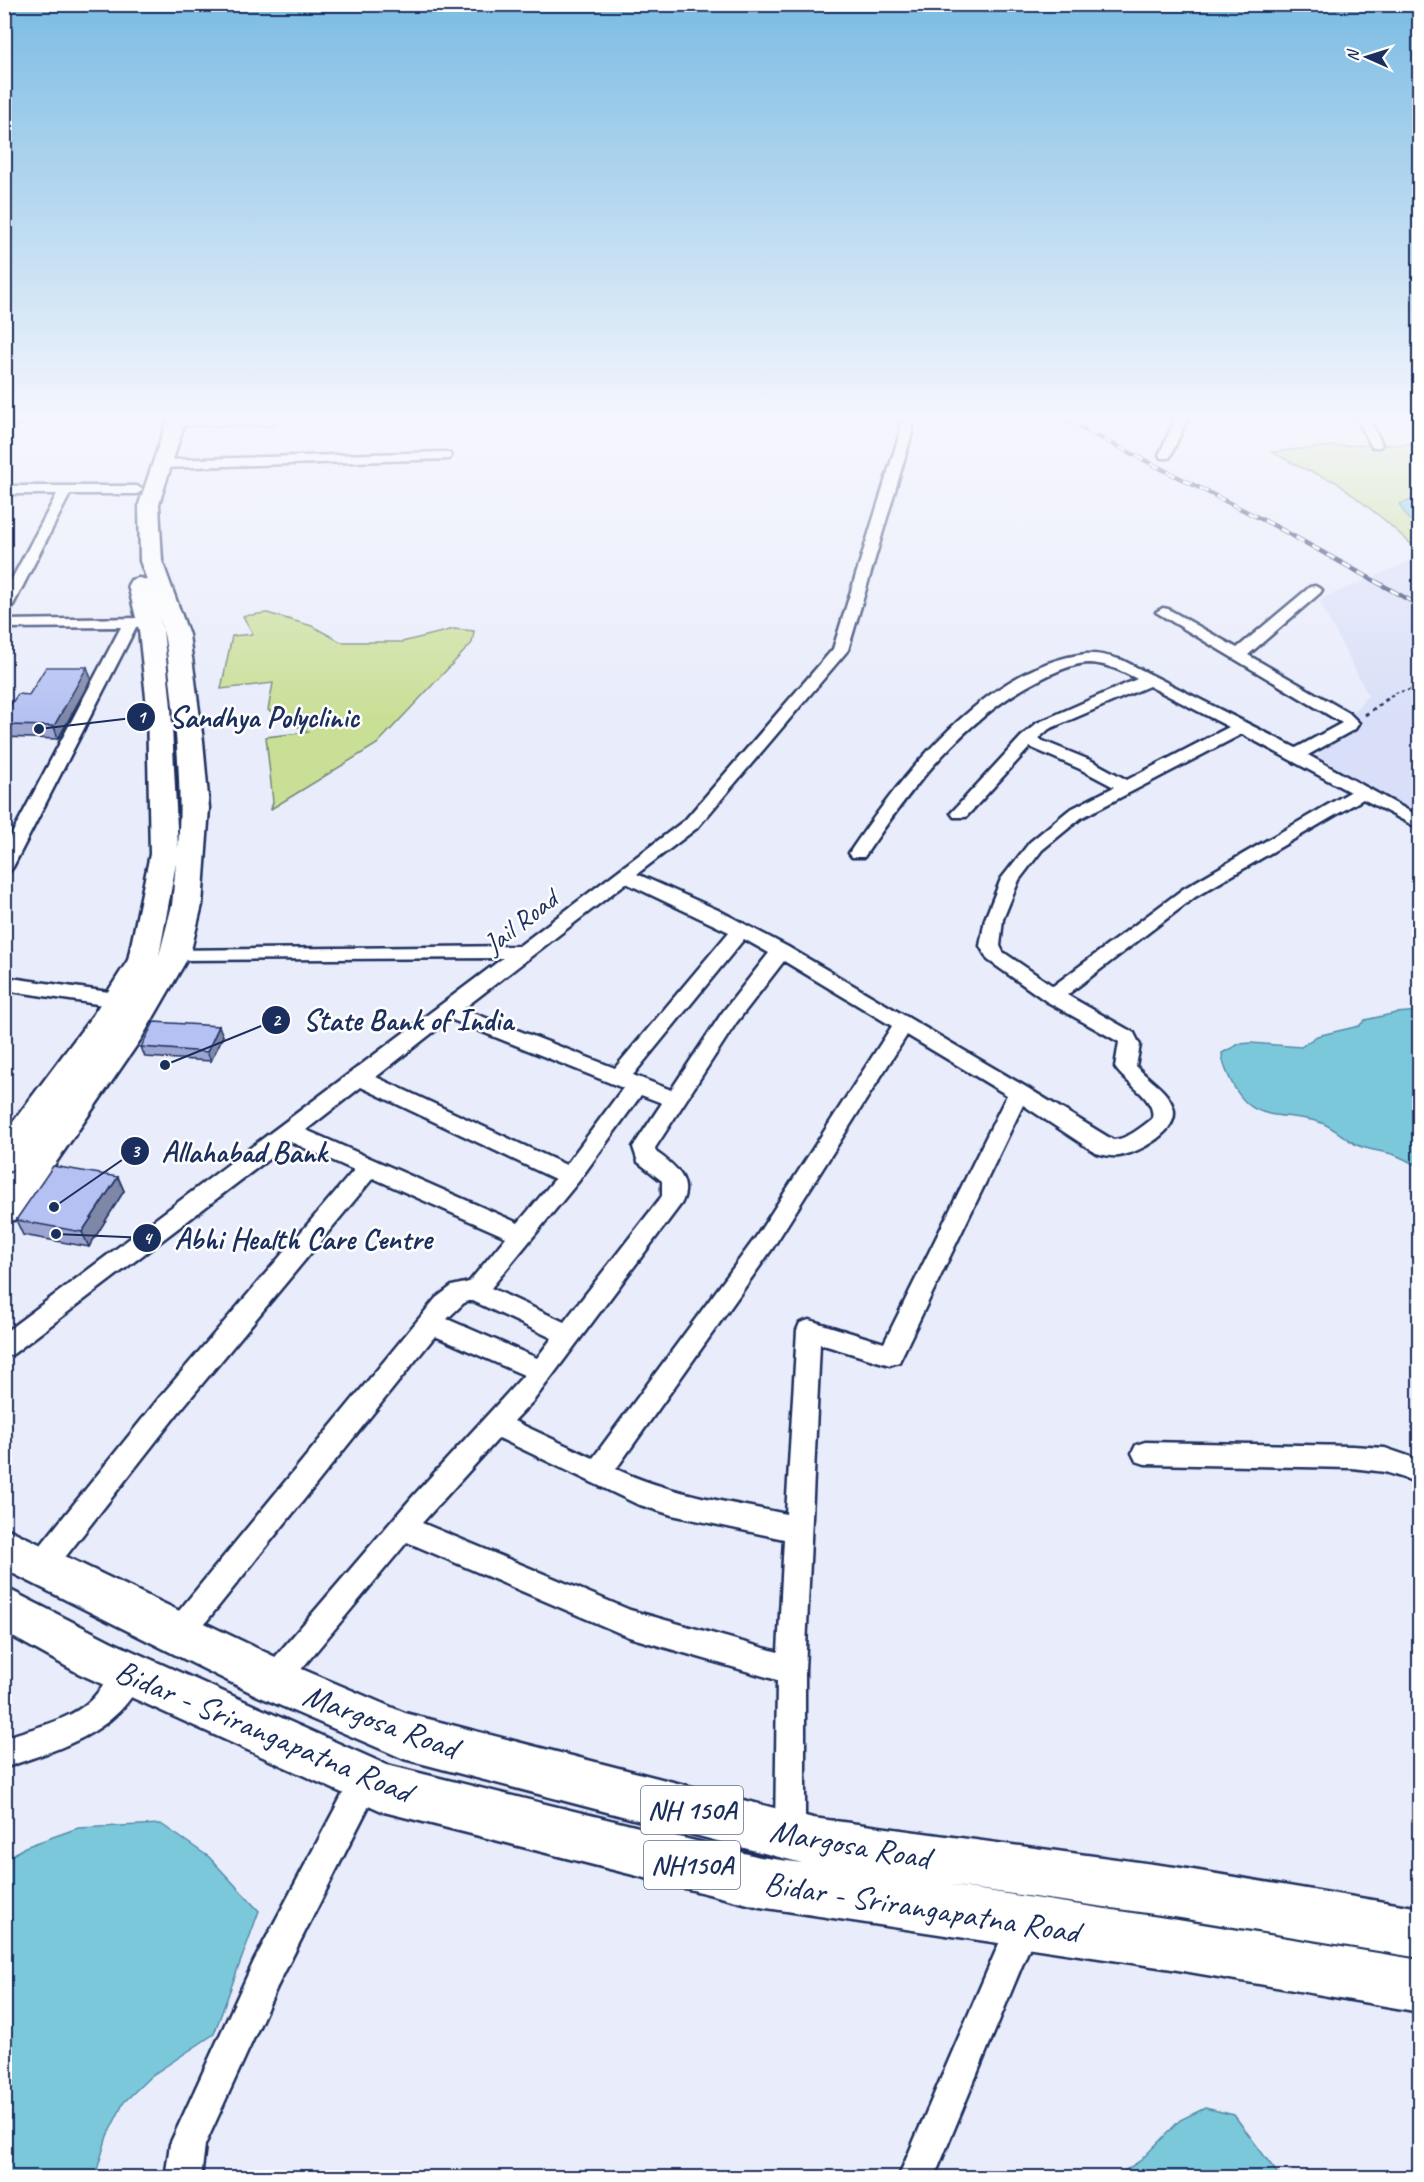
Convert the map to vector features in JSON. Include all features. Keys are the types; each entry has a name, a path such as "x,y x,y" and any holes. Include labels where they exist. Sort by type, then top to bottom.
{"main road":[{"path":"4,1209 125,1039 174,954 187,905 195,808 189,729 177,635 150,622 129,546 128,526 130,517"},
{"path":"4,1160 104,1023 143,960 164,854 159,707 150,622 149,517"},
{"name":"Margosa Road","path":"23,1556 274,1680 404,1736 813,1842 1175,1892 1419,1933"},
{"name":"Bidar - Srirangapatna Road","path":"4,1608 96,1658 384,1788 760,1882 1419,1986"}],"street":[{"path":"4,609 52,517"},
{"name":"Jail Road","path":"4,1347 691,824 840,650 881,517"},
{"path":"1238,655 1315,590"},
{"path":"1163,612 1343,716 1351,723 1296,755"},
{"path":"4,624 150,622"},
{"path":"4,867 150,622"},
{"path":"858,853 878,821 930,759 988,705 1021,681 1071,661 1085,659 1117,663 1296,755 1419,824"},
{"path":"960,813 1027,740 1043,726 1149,680"},
{"path":"624,875 711,914 781,951 1019,1092 1104,1147 1115,1150 1132,1144 1162,1123 1165,1108 1129,1074 1125,1066 1130,1045 1127,1038 1053,996 995,956 990,946 994,919 1010,879 1036,846 1075,814 1242,728"},
{"path":"1027,740 1086,765 1127,787"},
{"path":"1053,996 1189,893 1363,792"},
{"path":"475,1291 570,1176 628,1081 741,930"},
{"path":"274,1680 541,1371 673,1197 676,1186 673,1178 646,1156 644,1147 729,1017 781,951"},
{"path":"174,954 525,952"},
{"path":"4,983 117,1001 145,1003"},
{"path":"448,1010 675,1100"},
{"path":"597,1474 764,1243 903,1024"},
{"path":"360,1078 570,1176"},
{"path":"790,1836 791,1670 809,1330 891,1355 1019,1092"},
{"path":"289,1132 522,1234"},
{"path":"23,1556 169,1405 370,1166"},
{"path":"179,1633 452,1296 463,1290 475,1291 568,1335"},
{"path":"431,1323 541,1371"},
{"path":"495,1424 637,1492 672,1503 798,1529"},
{"path":"1145,1453 1352,1457 1385,1460 1419,1472"},
{"path":"403,1528 629,1623 791,1670"},
{"path":"4,1753 65,1732 100,1711 130,1674"},
{"path":"183,2178 188,2144 266,1973 367,1780"},
{"path":"916,2178 1024,1922"}],"path":[{"path":"1351,723 1398,692 1419,688"}],"shaded area":[{"path":"1419,557 1419,816 1315,758 1368,695 1319,600"}],"green space":[{"path":"1381,517 1419,517 1419,551"},
{"path":"267,613 312,626 341,642 402,642 454,629 474,631 472,643 377,744 271,809 273,802 266,737 308,732 268,710 273,683 221,689 232,636 253,634 243,616"}],"water":[{"path":"1407,517 1419,517 1419,525"},
{"path":"1419,1011 1419,1167 1395,1155 1359,1146 1319,1122 1268,1114 1257,1110 1238,1094 1223,1063 1222,1053 1239,1044 1301,1047 1317,1036 1359,1026 1365,1020 1396,1013"},
{"path":"161,1824 209,1857 259,1911 214,2034 151,2076 124,2102 107,2136 95,2177 5,2177 5,1860 25,1847 78,1828"},
{"path":"1205,2108 1234,2115 1280,2177 1115,2177 1140,2161 1180,2120"}],"building":[{"path":"46,667 87,667 54,726 4,725 4,714 18,694 29,695"},
{"path":"154,1022 219,1026 207,1052 141,1047"},
{"path":"53,1166 118,1177 82,1232 16,1220"}],"railway":[{"path":"1257,517 1420,606"}],"place":[{"name":"Sandhya Polyclinic","path":"39,729"},
{"name":"State Bank of India","path":"165,1065"},
{"name":"Allahabad Bank","path":"54,1207"},
{"name":"Abhi Health Care Centre","path":"56,1234"}]}
